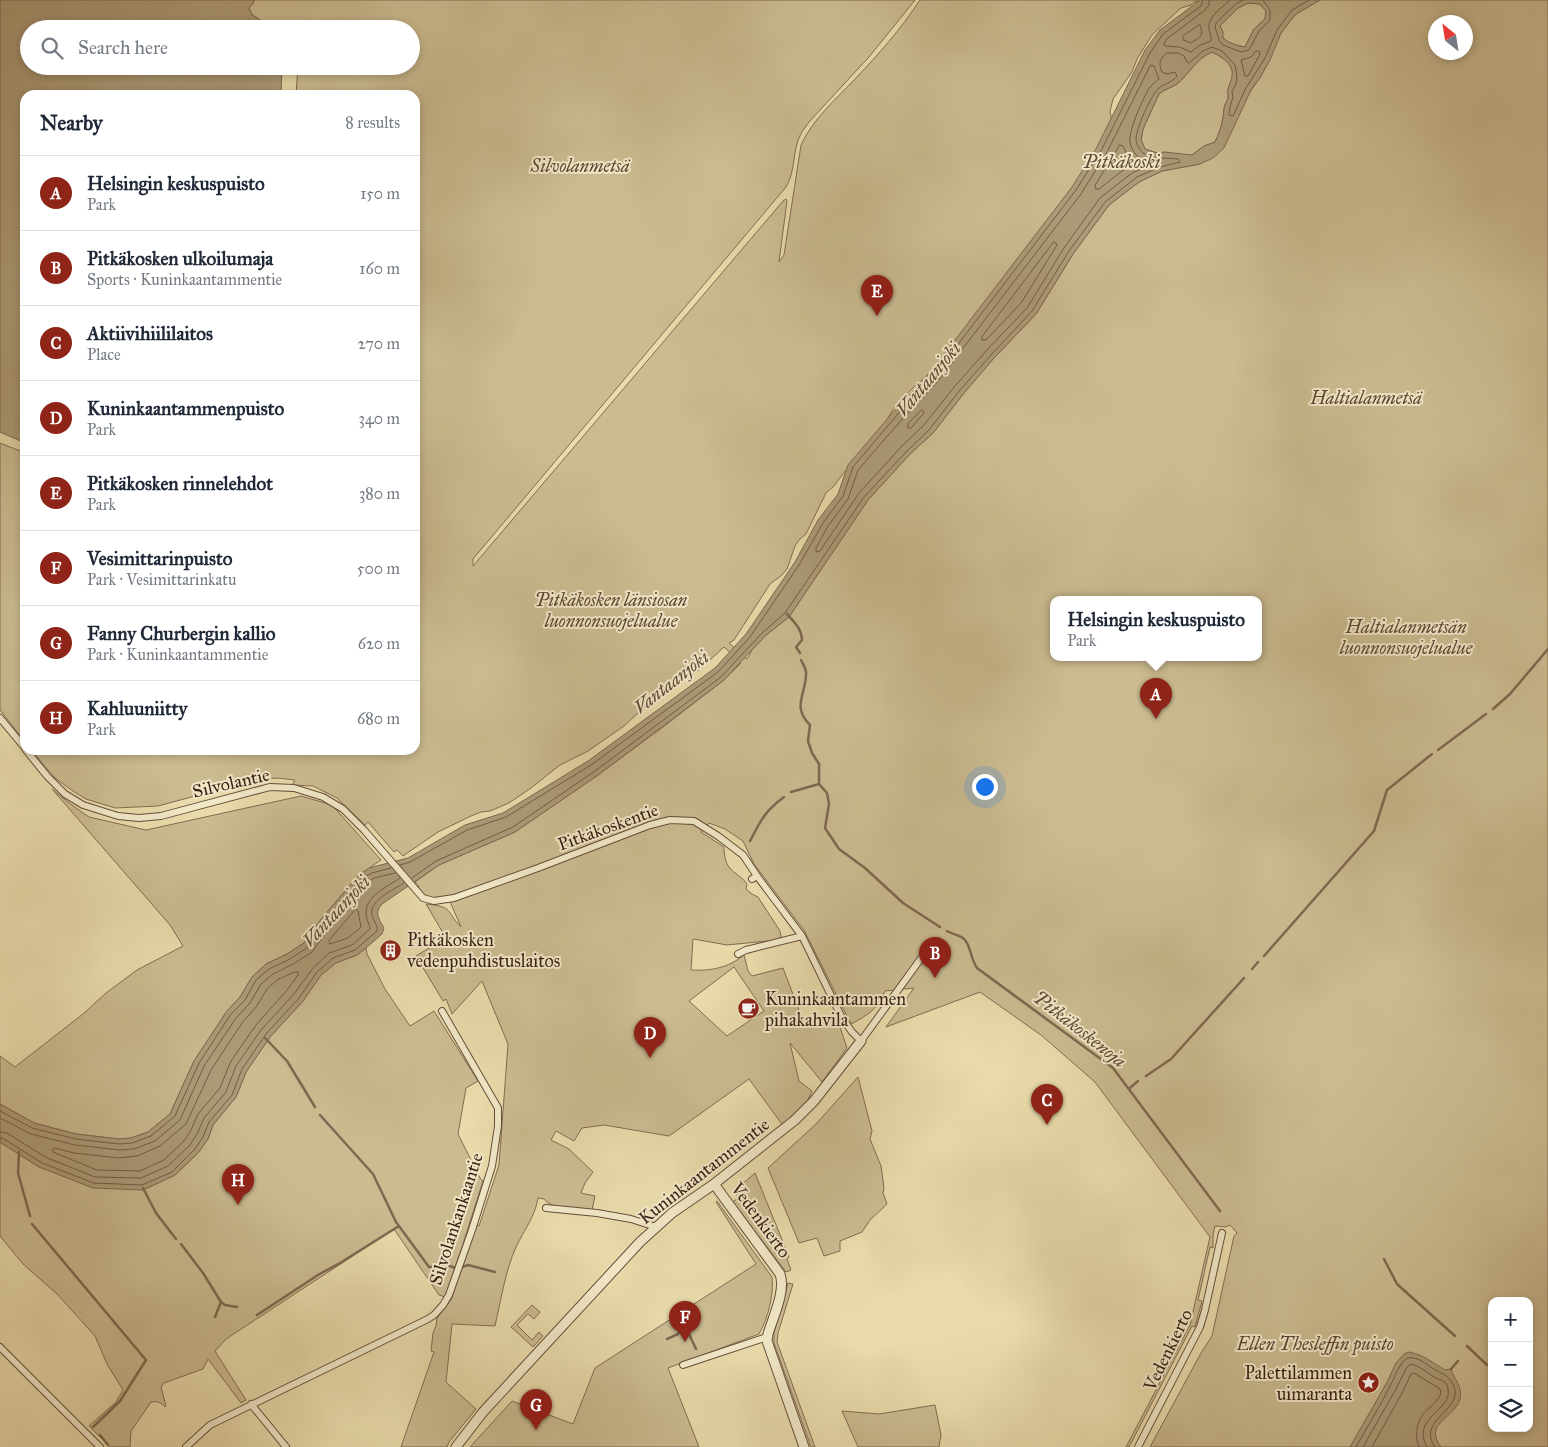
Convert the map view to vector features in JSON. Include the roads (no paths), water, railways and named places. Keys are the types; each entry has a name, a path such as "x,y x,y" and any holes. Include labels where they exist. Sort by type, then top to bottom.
{"street":[{"name":"Silvolantie","path":"0,718 20,742"},
{"name":"Silvolantie","path":"30,755 46,776 65,794 83,805 118,816 139,818 161,816 270,787 294,788 313,793 333,802 364,830 423,898 434,901 454,898"},
{"name":"Pitkäkoskentie","path":"454,898 650,825 670,820 694,820 743,855 754,878 802,936 842,1018 861,1041"},
{"path":"738,954 746,950 802,936"},
{"name":"Kuninkaantammentie","path":"456,1447 483,1412 656,1227 672,1213 764,1147 796,1120 861,1041 922,957"},
{"name":"Silvolankankaantie","path":"186,1447 202,1431 251,1404 428,1319 443,1305 449,1295 492,1166 498,1126 498,1108 442,1011"},
{"name":"Vedenkierto","path":"714,1184 780,1274 783,1282 782,1291 767,1337"},
{"path":"544,1210 597,1213 631,1219 656,1227"},
{"name":"Vedenkierto","path":"1138,1447 1200,1327 1206,1310 1222,1233"},
{"path":"683,1365 767,1337 804,1447"},
{"path":"0,1347 97,1446"},
{"path":"251,1404 286,1447"}],"water":[{"path":"0,0 254,0 249,8 252,15 260,20 20,20 20,75 282,75 281,90 20,90 20,441 0,432"},
{"name":"Pitkäkoski","path":"1200,0 1320,0 1296,14 1281,33 1270,60 1251,90 1224,148 1213,158 1200,164 1162,171 1139,182 1109,205 1073,254 1036,314 994,358 933,433 910,454 868,500 789,617 765,636 724,680 598,775 515,832 439,865 382,904 378,913 384,928 382,934 357,955 336,963 321,975 303,1001 270,1037 246,1072 236,1097 213,1125 208,1139 198,1153 175,1175 143,1190 93,1188 39,1167 0,1142 0,1104 34,1123 76,1134 119,1139 131,1138 148,1132 170,1114 194,1061 252,977 266,964 304,943 322,918 359,875 369,868 408,858 465,825 503,813 588,761 715,668 746,634 795,562 818,520 838,494 848,465 894,411 929,374 1072,187 1097,147 1145,50 1160,30","holes":["1248,3 1260,4 1266,11 1265,19 1254,29 1245,47 1223,38 1220,26 1238,8","1212,52 1227,62 1232,70 1227,91 1228,98 1215,142 1204,146 1192,155 1164,152 1160,154 1145,149 1141,140 1143,129 1159,94 1177,84 1197,62"]},
{"path":"1409,1352 1424,1357 1445,1370 1451,1369 1459,1387 1461,1395 1457,1406 1442,1422 1436,1432 1436,1439 1441,1447 1350,1447 1396,1363 1404,1354"}],"waterway":[{"name":"Pitkäkoskenoja","path":"787,614 801,632 802,640 796,647 800,653"},
{"path":"1493,709 1510,694 1548,649"},
{"name":"Pitkäkoskenoja","path":"801,660 806,673 801,701 802,713 810,725 808,741 812,753 819,764 819,784 827,793 829,804 825,828 839,849 865,868 903,903 940,927"},
{"path":"1438,750 1486,714"},
{"path":"1264,956 1374,831 1387,790 1432,754"},
{"path":"791,792 819,784"},
{"path":"750,841 764,816 784,797"},
{"name":"Pitkäkoskenoja","path":"947,931 966,941 977,968 1113,1068 1220,1211"},
{"path":"1252,969 1258,962"},
{"path":"1146,1076 1171,1059 1244,978"},
{"path":"265,1038 287,1061 315,1107"},
{"path":"1130,1088 1138,1081"},
{"path":"320,1115 373,1174 396,1222 429,1267 450,1266 455,1268"},
{"path":"19,1152 18,1173 30,1216"},
{"path":"143,1188 156,1213 176,1239"},
{"path":"32,1224 146,1360 120,1401 93,1427"},
{"path":"257,1315 399,1226"},
{"path":"181,1244 203,1273 221,1302 215,1317"},
{"path":"1384,1259 1397,1284 1455,1336"},
{"path":"462,1267 468,1265 495,1272"},
{"path":"221,1302 225,1305 237,1307"},
{"path":"667,1339 678,1334 683,1329 689,1334 696,1349"},
{"path":"1467,1346 1487,1365"},
{"path":"1451,1369 1458,1361"},
{"path":"100,1435 108,1445"}],"place":[{"name":"Pitkäkosken rinnelehdot","path":"877,316"},
{"name":"Helsingin keskuspuisto","path":"1156,719"},
{"name":"Pitkäkosken vedenpuhdistuslaitos","path":"391,950"},
{"name":"Pitkäkosken ulkoilumaja","path":"935,978"},
{"name":"Kuninkaantammen pihakahvila","path":"749,1009"},
{"name":"Kuninkaantammenpuisto","path":"650,1058"},
{"name":"Aktiivihiililaitos","path":"1047,1125"},
{"name":"Kahluuniitty","path":"238,1205"},
{"name":"Vesimittarinpuisto","path":"685,1342"},
{"name":"Palettilammen uimaranta","path":"1368,1383"},
{"name":"Fanny Churbergin kallio","path":"536,1430"}],"park label":[{"name":"Silvolanmetsä","path":"580,166"},
{"name":"Haltialanmetsä","path":"1366,398"},
{"name":"Pitkäkosken länsiosan luonnonsuojelualue","path":"611,610"},
{"name":"Haltialanmetsän luonnonsuojelualue","path":"1406,638"},
{"name":"Ellen Thesleffin puisto","path":"1315,1344"}],"water label":[{"name":"Vantaanjoki","path":"928,379"},
{"name":"Vantaanjoki","path":"671,682"},
{"name":"Vantaanjoki","path":"336,911"}]}
